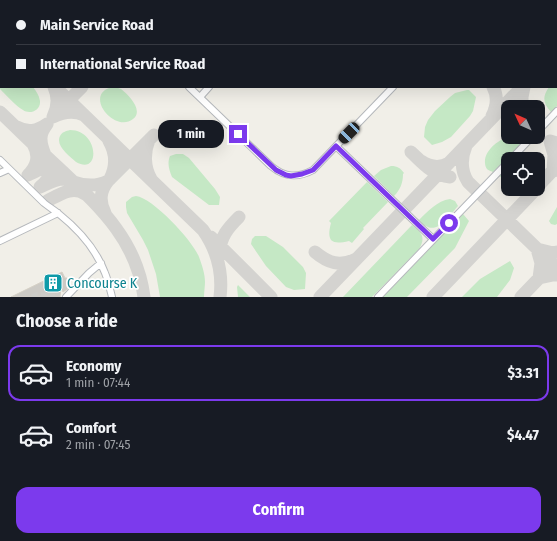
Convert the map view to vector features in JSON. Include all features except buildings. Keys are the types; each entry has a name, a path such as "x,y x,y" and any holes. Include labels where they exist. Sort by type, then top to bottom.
{"lane":[{"path":"190,88 276,170 286,175 296,176 313,170 392,88"},
{"path":"200,97 208,88"},
{"path":"545,124 557,111"},
{"path":"518,152 525,144"},
{"path":"336,146 433,239"},
{"path":"0,160 44,203 83,235 101,263 112,297"},
{"path":"0,173 9,169"},
{"path":"378,297 501,169"},
{"path":"0,241 58,213"},
{"path":"66,297 101,263"}],"green space":[{"path":"34,88 40,101 39,107 32,112 23,110 0,89"},
{"path":"109,88 121,89 128,95 134,103 137,112 133,119 126,122 118,121 111,118 105,112 101,105 100,99 102,92"},
{"path":"548,88 557,88 557,106 551,112 546,106 544,97"},
{"path":"469,90 476,97 473,111 470,116 451,137 432,145 424,137 425,127 428,120 435,111 455,93"},
{"path":"70,130 80,132 87,137 93,151 93,158 90,163 84,165 76,162 61,147 59,140 60,136 66,131"},
{"path":"501,140 501,144 520,145 513,152 501,152 501,164 493,172 486,168 485,159 492,147"},
{"path":"183,154 189,158 215,189 220,197 219,205 209,205 172,177 169,169 169,161 170,156"},
{"path":"391,166 399,168 404,173 401,186 394,196 374,176 381,170"},
{"path":"367,182 388,202 363,228 364,229 352,243 349,241 338,243 332,241 329,234 331,223 329,221"},
{"path":"136,196 152,204 162,212 189,241 200,260 203,270 205,282 204,297 160,297 156,274 148,250 127,213 126,202 132,197"},
{"path":"450,199 455,201 458,206 440,225 431,228 424,225 419,220 437,204"},
{"path":"557,207 557,224 555,225 551,224 549,221"},
{"path":"463,214 469,221 455,248 407,297 383,297"},
{"path":"412,225 422,236 419,249 372,297 343,297"},
{"path":"255,236 266,236 283,247 303,267 306,273 305,289 294,290 286,287 266,266 251,244 252,239"},
{"path":"510,261 514,268 510,280 497,297 462,297 480,279"},
{"path":"238,285 250,297 238,297"}],"taxiway":[{"path":"54,88 57,95 57,102 53,117 68,112 76,112 84,115"},
{"path":"56,88 203,230 212,246 218,262 221,279 220,297"},
{"path":"63,106 81,88"},
{"path":"492,116 496,101 496,94 493,88"},
{"path":"320,297 521,88"},
{"path":"522,100 524,88"},
{"path":"0,112 90,198 115,227 134,259 140,277 144,297"},
{"path":"17,127 29,131 47,124 41,138 50,169 46,181 40,187 61,179 87,185 96,185 108,181"},
{"path":"105,213 101,200 105,185 154,135"},
{"path":"149,140 146,149 146,160 147,170 151,179"},
{"path":"109,141 114,155 113,170 110,179"},
{"path":"557,143 550,141 554,155 553,171 557,170"},
{"path":"33,144 37,157 34,168 28,175 46,168 58,169"},
{"path":"466,146 462,164 468,182 557,268"},
{"path":"411,152 433,171 450,177"},
{"path":"421,161 428,165 438,167 449,163"},
{"path":"545,179 557,166"},
{"path":"47,201 66,192 76,190 85,194"},
{"path":"433,297 529,196"},
{"path":"220,252 221,242 225,233 239,217"},
{"path":"211,237 271,297"},
{"path":"557,252 553,253 537,249 541,263 539,278 557,275"},
{"path":"315,252 334,263 345,263 356,259"},
{"path":"521,297 545,272"}],"tunnel":[{"path":"32,297 37,295 56,297"}],"place":[{"name":"Concourse K","path":"53,283"}],"route":[{"path":"238,134 276,170 291,176 296,176 313,170 336,146 433,239 449,223"}]}
